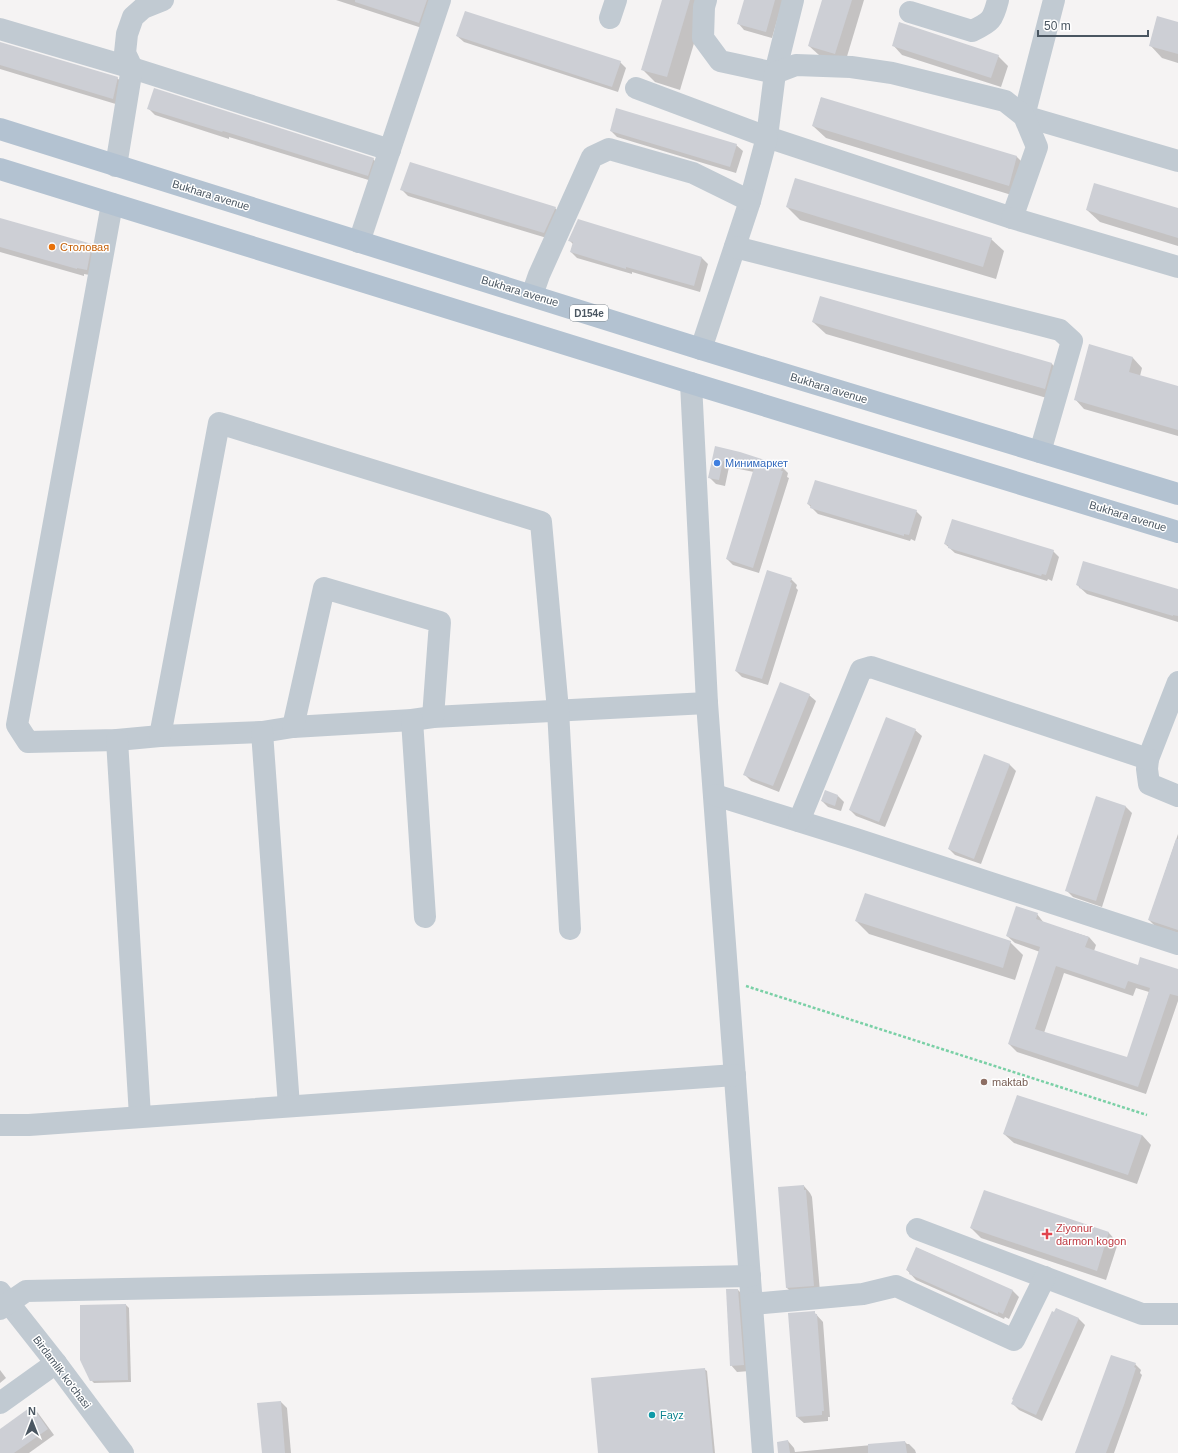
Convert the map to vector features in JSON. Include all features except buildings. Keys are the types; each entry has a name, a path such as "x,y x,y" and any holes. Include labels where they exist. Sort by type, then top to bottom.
{"main road":[{"name":"Bukhara avenue","path":"0,129 701,349 1178,494"},
{"name":"Bukhara avenue","path":"0,169 1178,532"}],"street":[{"path":"116,166 132,68 125,53 127,34 133,17 143,8 163,0"},
{"path":"359,242 440,0"},
{"path":"706,0 704,6 703,38 720,61 775,73 796,65 851,67 892,73 1005,101 1024,116 1178,161"},
{"path":"701,349 750,200 768,137 775,73 793,0"},
{"path":"910,12 972,31 985,25 994,16 998,0"},
{"path":"1012,218 1037,147 1024,116 1054,0"},
{"path":"0,29 132,68 390,150"},
{"path":"636,88 768,137 1012,218 1178,267"},
{"path":"532,295 538,275 592,157 609,149 693,173 750,200"},
{"path":"112,204 17,725 28,742 117,740 160,736 262,732 293,727 558,710 707,703"},
{"path":"735,247 1060,330 1072,341 1040,452"},
{"path":"691,383 707,703 763,1453"},
{"path":"160,736 219,423 541,522 558,710 570,930"},
{"path":"293,727 324,588 440,622 422,719 425,917"},
{"path":"800,821 861,670 871,667 1148,759"},
{"path":"1178,682 1148,759 1147,769 1150,784 1178,796"},
{"path":"262,732 290,1106"},
{"path":"117,740 140,1116"},
{"path":"715,795 800,821 1178,944"},
{"path":"0,1125 29,1125 735,1075"},
{"path":"917,1229 1142,1314 1178,1314"},
{"path":"3,1301 26,1291 750,1276"},
{"path":"752,1304 863,1294 896,1286 1014,1340 1045,1277"},
{"name":"Birdamlik ko'chasi","path":"3,1301 56,1363 123,1453"},
{"path":"0,1403 56,1363"}],"path":[{"path":"728,981 1147,1115"}],"place":[{"name":"Столовая","path":"52,247"},
{"name":"Минимаркет","path":"717,463"},
{"name":"maktab","path":"984,1082"},
{"name":"Ziyonur darmon kogon","path":"1047,1234"},
{"name":"Fayz","path":"652,1415"}]}
